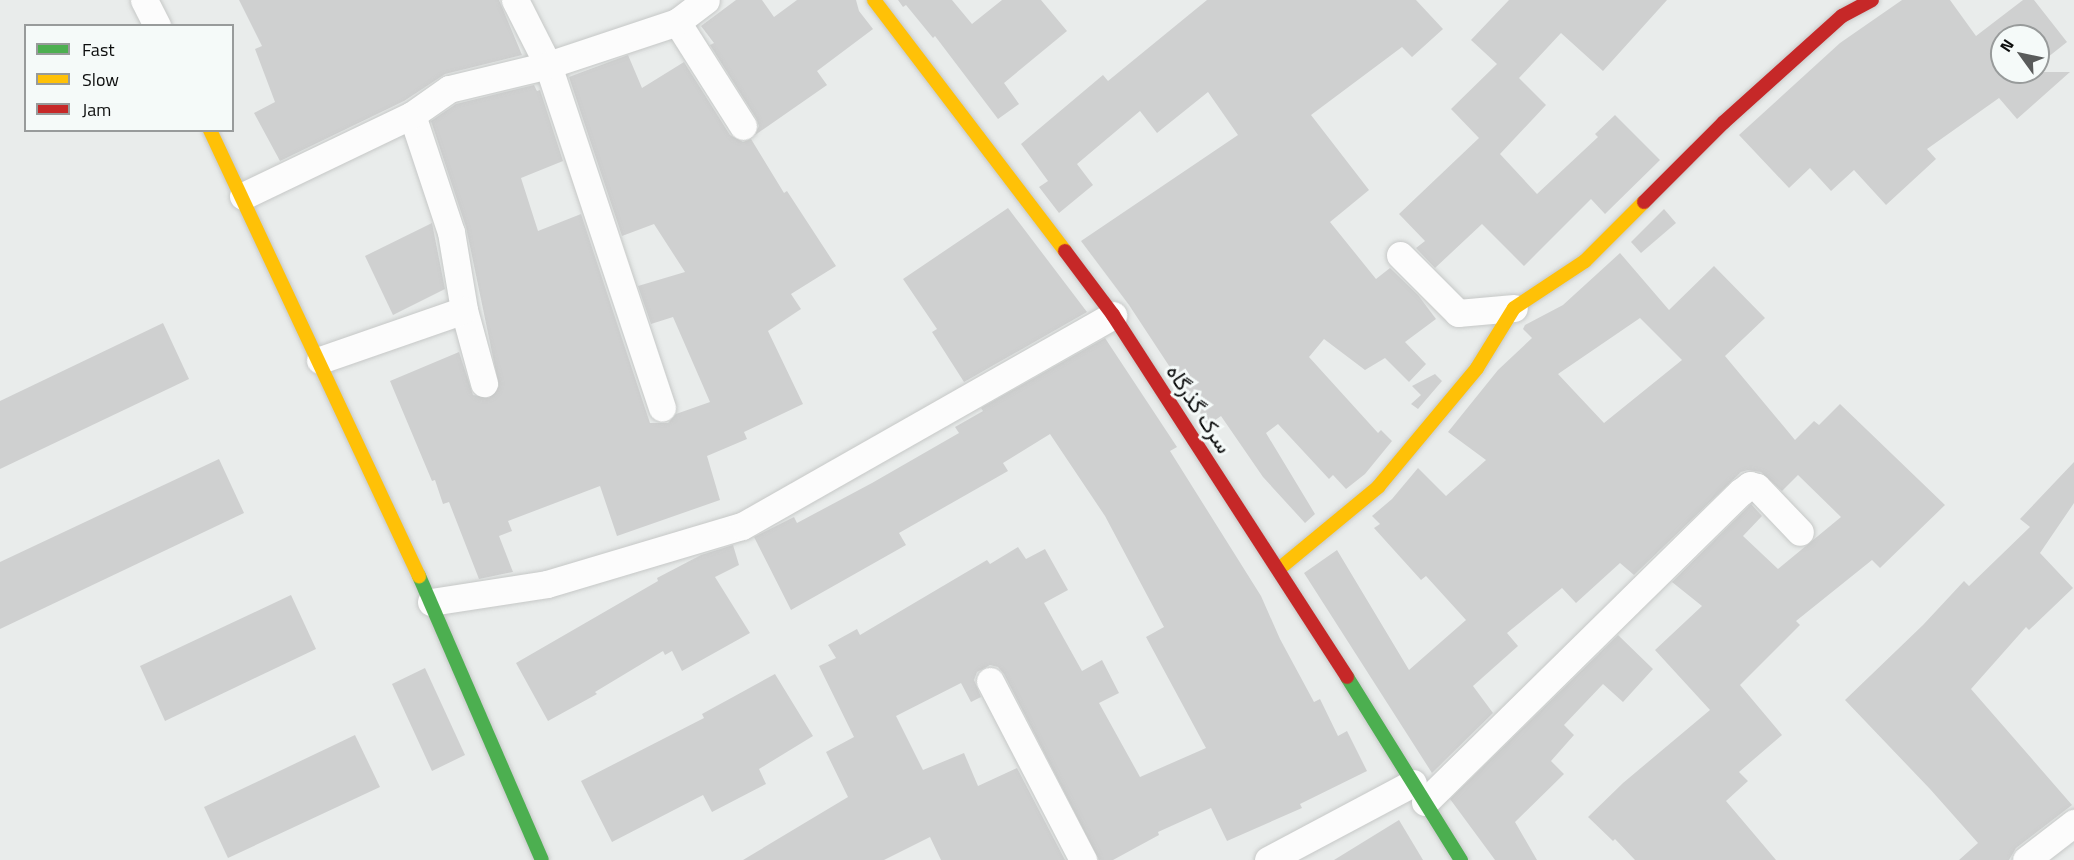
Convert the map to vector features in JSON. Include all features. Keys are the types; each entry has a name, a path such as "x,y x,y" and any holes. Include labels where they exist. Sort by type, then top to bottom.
{"street":[{"path":"144,0 156,24"},
{"path":"515,0 548,65 662,408"},
{"path":"243,196 412,115 449,90 548,65 677,22 706,0"},
{"name":"سرک گذرگاه","path":"874,0 1113,315 1279,569 1461,860"},
{"path":"1279,569 1378,487 1477,368 1514,308 1585,261 1723,123 1842,16 1872,0"},
{"path":"677,22 743,126"},
{"path":"412,115 451,232 464,310 484,383"},
{"path":"211,132 320,360 431,602 542,860"},
{"path":"1400,255 1458,313 1514,308"},
{"path":"320,360 464,310"},
{"path":"431,602 548,584 742,526 1113,315"},
{"path":"1268,860 1419,793 1750,485 1757,487 1800,532"},
{"path":"990,681 1083,860"},
{"path":"2026,860 2074,823"}],"building":[{"path":"239,0 499,0 522,55 445,74 404,101 280,161 254,113 275,102 255,49 262,46"},
{"path":"736,0 762,0 774,17 797,0 856,0 859,11 873,29 817,71 827,85 755,135 759,126 756,118 710,45 714,43 701,26"},
{"path":"898,0 952,0 972,24 1002,0 1041,0 1067,31 1004,83 1019,104 998,119 935,36 933,38 906,5 903,7"},
{"path":"1207,0 1416,0 1443,29 1412,57 1402,47 1311,115 1369,190 1330,222 1376,279 1390,268 1418,295 1436,319 1405,342 1426,364 1409,382 1385,358 1365,370 1324,339 1309,357 1378,433 1381,430 1392,441 1365,474 1346,489 1333,475 1329,479 1278,424 1266,433 1315,514 1305,523 1263,477 1221,416 1208,425 1129,305 1081,241 1238,135 1208,92 1157,133 1140,111 1077,164 1093,185 1059,213 1039,187 1048,181 1021,144 1103,75 1108,81"},
{"path":"1509,0 1667,0 1603,71 1561,33 1519,78 1546,105 1500,154 1537,194 1598,137 1595,134 1615,115 1660,160 1605,214 1591,199 1524,266 1482,224 1435,268 1416,248 1425,241 1399,214 1479,138 1451,109 1497,64 1471,40"},
{"path":"1902,0 1950,0 1976,36 1990,25 1990,84 2050,84 2050,72 2070,72 2017,119 1999,98 1927,149 1936,159 1886,205 1854,170 1831,191 1810,168 1789,188 1739,135 1840,43"},
{"path":"2023,0 2034,0 2067,42 2050,55 2050,24 1992,24"},
{"path":"628,55 642,88 684,62 730,135 743,142 751,139 784,193 787,191 836,266 791,294 801,309 768,331 803,404 744,432 747,439 707,456 720,500 617,536 600,486 508,521 512,531 499,536 513,572 479,579 449,502 443,504 435,480 432,481 390,381 459,352 473,395 489,398 499,386 466,227 431,121 456,104 534,85 537,91 540,90 563,161 521,178 538,231 581,214 650,423 668,423 676,414 710,402 673,317 651,324 638,286 685,272 654,224 622,236 569,77"},
{"path":"1008,208 1087,312 964,382 932,332 937,329 903,279"},
{"path":"1664,209 1676,223 1641,253 1631,242"},
{"path":"432,223 445,289 393,315 365,256"},
{"path":"1620,253 1669,310 1714,266 1765,318 1725,356 1795,440 1814,421 1819,425 1840,404 1945,505 1880,568 1872,560 1796,621 1800,625 1740,685 1782,735 1739,772 1748,781 1726,801 1776,860 1635,860 1615,839 1613,841 1588,817 1623,783 1710,710 1655,650 1702,606 1672,582 1751,504 1762,516 1743,536 1778,569 1841,517 1798,475 1782,491 1761,472 1748,470 1741,472 1634,575 1620,563 1576,603 1562,588 1507,633 1518,646 1473,686 1493,713 1432,773 1304,573 1337,550 1409,670 1466,620 1426,576 1421,580 1374,528 1380,524 1372,516 1392,499 1418,468 1446,496 1486,460 1448,432 1498,370 1532,338 1523,329 1525,325 1563,305","holes":["1640,318 1682,360 1604,423 1558,374"]},
{"path":"163,323 189,379 0,469 0,401"},
{"path":"1105,338 1177,447 1170,451 1261,596 1280,639 1314,702 1320,699 1338,736 1347,731 1367,771 1300,804 1302,808 1227,841 1211,808 1158,832 1159,835 1113,860 1099,860 1004,674 998,667 990,665 977,672 974,680 981,697 971,702 961,683 896,716 923,770 964,753 978,786 1017,768 1065,860 941,860 930,837 884,860 743,860 848,797 826,752 854,737 819,666 836,658 828,645 857,629 860,635 987,560 990,564 1018,547 1026,559 1045,549 1068,590 1044,603 1082,671 1102,660 1119,693 1099,703 1140,777 1206,748 1146,637 1164,627 1105,516 1050,434 1003,463 1008,471 899,533 906,545 791,610 754,537 794,517 797,523 872,483 959,433 955,427 983,411 981,408"},
{"path":"1435,374 1442,381 1418,409 1411,404 1421,395 1412,386"},
{"path":"219,459 244,513 0,629 0,562"},
{"path":"2074,462 2074,503 2040,553 2073,588 2029,630 2026,627 1971,689 2072,805 2016,848 2009,860 1959,860 1978,843 1845,700 1923,625 1964,581 1969,586 2030,527 2020,519"},
{"path":"733,545 739,565 715,577 750,633 682,671 672,651 665,655 663,651 595,692 597,694 548,721 516,663 658,581 657,578 701,555"},
{"path":"291,595 316,649 165,721 140,666"},
{"path":"1618,635 1653,669 1623,702 1603,684 1564,725 1574,735 1551,761 1564,774 1515,822 1537,860 1495,860 1450,799"},
{"path":"425,668 465,755 432,771 392,684"},
{"path":"775,674 813,736 759,769 766,784 712,812 703,795 612,842 581,781 704,718 702,714"},
{"path":"355,735 380,787 228,858 204,807"},
{"path":"1399,820 1423,860 1334,860"}],"traffic: fast":[{"path":"419,576 542,860"},
{"path":"1347,677 1461,860"}],"traffic: slow":[{"path":"874,0 1065,251"},
{"path":"211,132 419,576"},
{"path":"1279,569 1378,487 1477,368 1514,308 1585,261 1644,202"}],"traffic: jam":[{"path":"1644,202 1723,123 1842,16 1872,0"},
{"path":"1065,251 1113,315 1347,677"}]}
